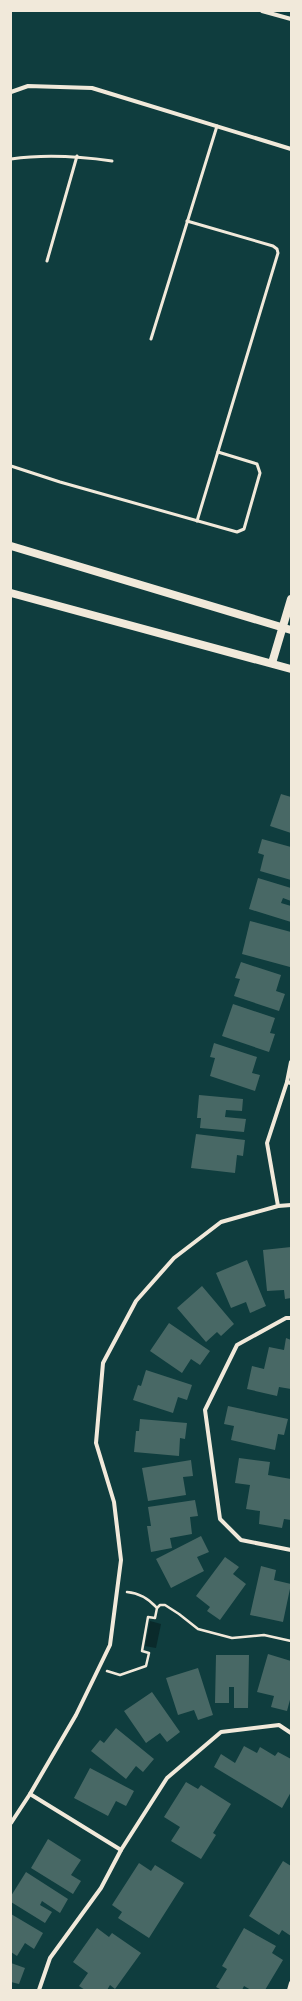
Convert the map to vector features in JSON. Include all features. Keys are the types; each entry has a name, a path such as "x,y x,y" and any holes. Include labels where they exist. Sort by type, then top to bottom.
{"main road":[{"path":"11,546 287,628"},
{"path":"11,593 291,669"},
{"path":"272,663 287,628 291,599"}],"street":[{"path":"262,11 291,19"},
{"path":"11,92 28,86 92,88 291,149"},
{"path":"278,1206 267,1143 289,1082 291,1062"},
{"path":"11,1823 30,1794 76,1715 110,1645 121,1560 114,1502 96,1443 103,1363 136,1301 174,1258 221,1222 278,1206 291,1205"},
{"path":"291,1318 286,1318 237,1345 205,1410 220,1518 241,1540 291,1550"},
{"path":"39,1990 50,1958 101,1888 121,1850 167,1778 221,1732 279,1725 291,1733"},
{"path":"30,1794 121,1850"},
{"path":"289,1990 291,1983"}],"lane":[{"path":"151,339 217,126"},
{"path":"11,159 39,155 77,156 112,161"},
{"path":"47,261 77,156"},
{"path":"188,221 273,246 277,249 278,254 197,521"},
{"path":"11,466 60,482 237,532 244,529 260,473 260,467 257,464 218,452"}],"path":[{"path":"116,1592 135,1592 150,1600 157,1608"},
{"path":"98,1668 120,1676 146,1666 149,1653 142,1651 148,1617 155,1618 157,1608 160,1605 165,1605 198,1629 232,1638 264,1635 291,1641"}],"water":[{"path":"150,1621 161,1624 156,1648 145,1646"}],"building":[{"path":"281,794 291,797 291,833 270,826"},
{"path":"262,839 291,847 291,880 260,871 264,855 258,853"},
{"path":"258,878 291,888 291,901 283,898 281,903 291,906 291,922 249,909"},
{"path":"250,921 291,932 290,967 242,954"},
{"path":"241,962 281,975 276,991 285,994 279,1011 234,996 240,979 235,978"},
{"path":"233,1004 275,1018 270,1033 275,1034 269,1052 222,1036"},
{"path":"214,1043 257,1057 252,1073 260,1075 255,1091 210,1076 215,1058 210,1057"},
{"path":"199,1095 243,1099 242,1111 226,1110 225,1117 246,1119 244,1132 200,1128 201,1118 197,1118"},
{"path":"196,1134 245,1140 243,1156 237,1155 235,1173 191,1168"},
{"path":"291,1247 291,1298 285,1299 284,1290 267,1291 263,1250"},
{"path":"247,1260 266,1306 250,1313 246,1302 231,1308 216,1273"},
{"path":"202,1286 234,1324 221,1336 217,1332 206,1342 177,1308"},
{"path":"169,1323 210,1351 200,1365 191,1359 182,1373 150,1351"},
{"path":"286,1338 291,1340 291,1389 279,1387 277,1396 247,1389 252,1366 264,1369 269,1347 284,1350"},
{"path":"146,1370 192,1385 187,1400 178,1397 173,1413 133,1400 138,1385 141,1386"},
{"path":"228,1406 288,1419 284,1435 278,1434 275,1450 231,1440 234,1426 224,1424"},
{"path":"140,1419 187,1423 185,1439 180,1438 179,1456 134,1452 136,1431 139,1431"},
{"path":"239,1458 270,1462 268,1475 291,1479 291,1520 284,1519 282,1528 259,1524 260,1511 246,1509 250,1485 235,1483"},
{"path":"191,1460 193,1476 183,1477 186,1495 148,1501 142,1468"},
{"path":"195,1500 198,1516 190,1517 192,1534 170,1538 172,1548 151,1552 147,1526 151,1526 148,1507"},
{"path":"201,1536 209,1552 197,1557 204,1571 171,1588 156,1559"},
{"path":"225,1557 239,1567 233,1574 246,1584 220,1620 207,1611 210,1607 196,1596"},
{"path":"261,1566 276,1570 274,1580 291,1584 283,1622 250,1615"},
{"path":"268,1654 291,1661 291,1696 287,1711 271,1707 274,1696 257,1692"},
{"path":"216,1655 249,1655 248,1708 234,1708 234,1687 229,1687 229,1703 215,1703"},
{"path":"198,1668 213,1715 198,1720 194,1710 178,1715 166,1678"},
{"path":"152,1692 180,1732 167,1742 160,1733 146,1743 124,1711"},
{"path":"116,1728 154,1759 143,1772 136,1766 126,1779 91,1751 100,1740 104,1743"},
{"path":"244,1746 257,1753 260,1747 275,1756 278,1752 291,1759 291,1792 282,1808 214,1767 221,1754 235,1763"},
{"path":"90,1768 134,1791 126,1806 116,1801 108,1816 74,1798"},
{"path":"186,1782 198,1789 201,1785 231,1804 213,1833 216,1835 201,1859 171,1841 180,1827 164,1817"},
{"path":"48,1839 81,1860 71,1875 81,1881 73,1894 31,1868"},
{"path":"283,1861 291,1866 291,1936 282,1930 279,1935 249,1916"},
{"path":"139,1863 151,1871 155,1865 184,1883 149,1938 118,1918 122,1912 112,1905"},
{"path":"26,1872 68,1899 60,1913 42,1901 40,1905 52,1912 45,1923 11,1902 11,1896"},
{"path":"11,1914 43,1933 34,1949 25,1943 17,1956 11,1952"},
{"path":"97,1928 109,1937 112,1933 141,1953 115,1989 110,1985 107,1990 85,1990 79,1986 88,1973 73,1962"},
{"path":"244,1928 276,1946 272,1953 283,1960 265,1990 251,1990 244,1986 242,1990 222,1990 216,1987 227,1969 222,1966"},
{"path":"11,1963 25,1968 19,1984 11,1982"}]}
